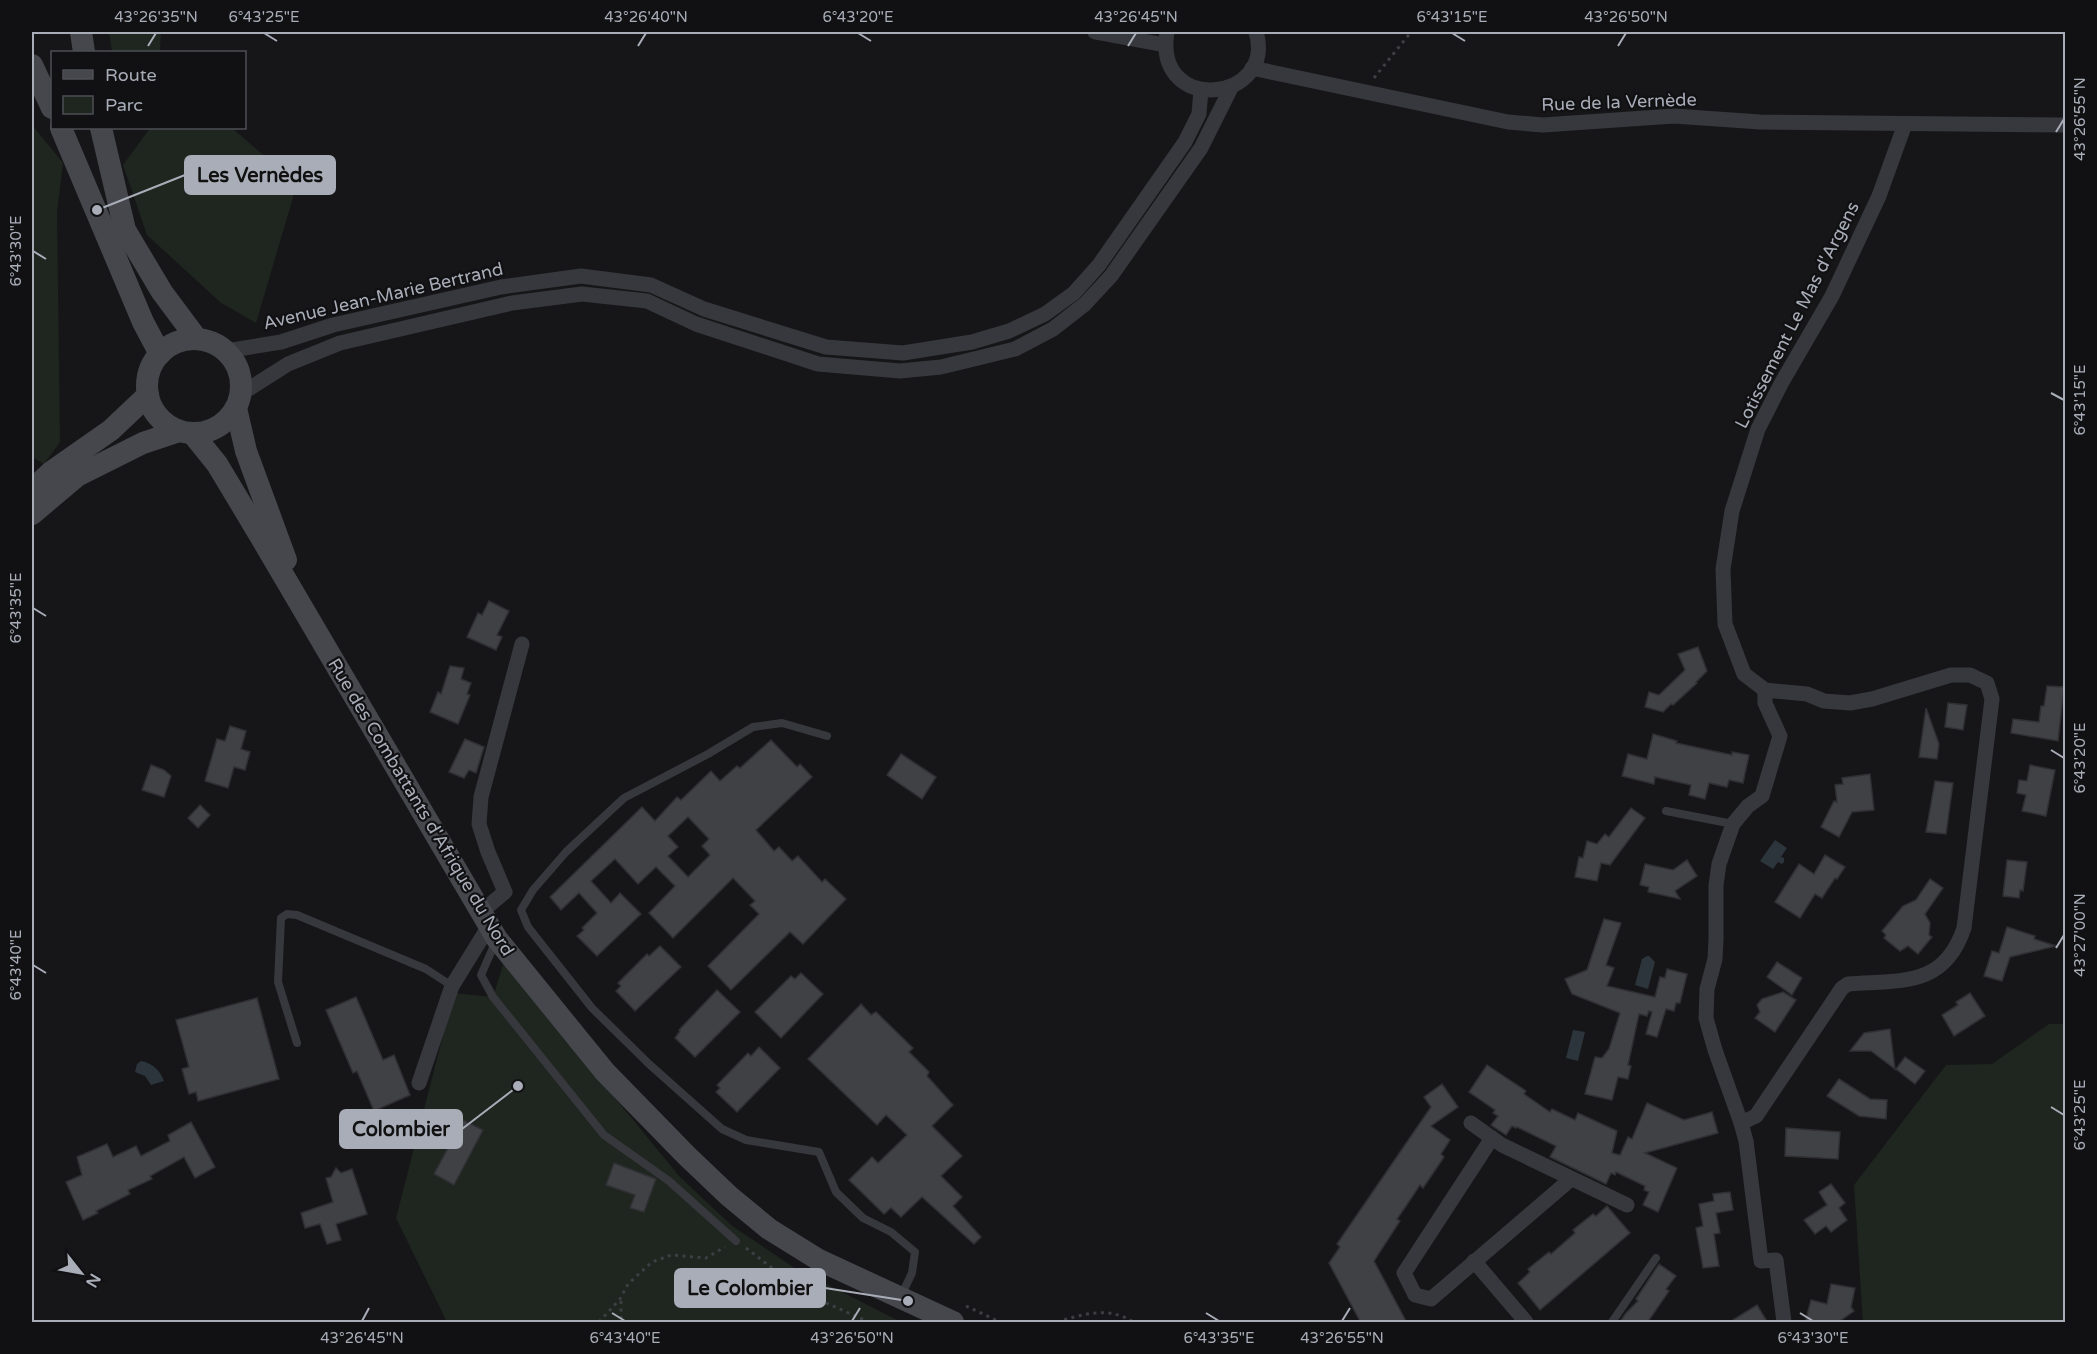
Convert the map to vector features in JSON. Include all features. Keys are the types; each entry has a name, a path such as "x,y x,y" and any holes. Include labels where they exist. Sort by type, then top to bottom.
{"main road":[{"path":"81,32 84,51"},
{"path":"32,57 51,66"},
{"path":"32,65 51,106"},
{"path":"61,129 143,322 160,354"},
{"path":"101,129 125,230 162,292 197,339"},
{"path":"32,514 77,476 143,443 186,432 206,432 218,427 228,419 238,401 241,378 235,363 226,351 213,342 197,339 184,340 171,345 151,366 147,381 148,395 154,411 164,423 186,432"},
{"path":"32,490 51,472 111,430 148,395"},
{"name":"Rue des Combattants d'Afrique du Nord","path":"238,401 246,451 309,622"},
{"name":"Rue des Combattants d'Afrique du Nord","path":"186,432 217,464 489,926 605,1072 729,1196 769,1228 819,1260 953,1323"}],"street":[{"path":"1095,32 1166,38 1167,60 1175,74 1187,85 1201,90 1216,91 1230,87 1243,79 1252,68 1258,53 1256,32"},
{"name":"Rue de la Vernède","path":"1252,68 1508,122 1543,125 1674,116 1760,122 2066,125"},
{"name":"Avenue Jean-Marie Bertrand","path":"238,401 288,364 340,343 512,303 582,294 647,301 696,324 818,364 900,371 941,367 1016,349 1053,329 1085,304 1110,276 1201,148 1230,87"},
{"name":"Avenue Jean-Marie Bertrand","path":"226,351 281,342 333,325 501,287 581,276 651,285 704,309 826,347 903,353 972,342 1009,331 1045,314 1074,292 1099,266 1185,142 1199,114 1201,90"},
{"name":"Lotissement Le Mas d'Argens","path":"1766,690 1744,674 1725,624 1723,568 1732,511 1758,429 1782,382 1832,296 1879,196 1905,124"},
{"path":"419,1083 452,986 489,926 505,892 479,824 482,797 522,644"},
{"path":"1741,1123 1756,1116 1842,988 1848,984 1920,978 1934,972 1958,945 1964,928 1992,699 1987,683 1970,675 1951,675 1872,699 1850,703 1824,701 1807,694 1766,690 1765,703 1779,736 1762,796 1748,806 1733,824 1719,864 1716,885 1715,959 1707,989 1706,1018 1746,1141 1761,1261 1776,1260 1784,1323"},
{"path":"1471,1123 1492,1138 1627,1205"},
{"path":"1492,1138 1404,1272 1415,1295 1431,1299 1571,1179"},
{"path":"1474,1261 1526,1323"}],"lane":[{"path":"827,736 782,723 753,727 708,754 624,798 566,852 533,890 521,910 528,927 591,1008 649,1064 723,1129 746,1140 819,1152 836,1192 863,1218 891,1233 915,1252 912,1273 900,1297"},
{"path":"1666,811 1733,824"},
{"path":"297,1043 278,982 279,928 281,918 287,914 297,915 426,969 452,986"},
{"path":"489,926 481,975 493,997 604,1136 669,1181 735,1241"},
{"path":"1612,1323 1656,1258"}],"path":[{"path":"1364,91 1411,32"},
{"path":"599,1323 621,1299 628,1284 652,1262 670,1255 706,1258 735,1241 806,1294 869,1323"},
{"path":"621,1299 621,1323"},
{"path":"1057,1323 1083,1314 1112,1312 1133,1323"}],"green space":[{"path":"109,32 161,32 160,51 112,51"},
{"path":"32,125 63,163 57,212 60,442 44,464 32,457"},
{"path":"149,129 233,129 297,184 256,323 220,302 147,235 123,165"},
{"path":"504,962 679,1176 731,1225 793,1267 901,1322 447,1322 396,1218 454,993 493,997"},
{"path":"2049,1024 2065,1024 2065,1322 1863,1322 1854,1185 1946,1065 1992,1064"}],"shaded area":[{"path":"1775,840 1787,848 1781,857 1784,858 1784,862 1782,864 1778,862 1773,869 1760,861"},
{"path":"1647,956 1655,962 1648,989 1635,985 1642,959"},
{"path":"1573,1030 1585,1032 1578,1061 1566,1058"},
{"path":"141,1061 155,1068 164,1081 151,1085 145,1076 135,1072 137,1064"}],"building":[{"path":"489,601 509,611 497,635 502,637 496,650 467,637 478,613 482,615"},
{"path":"1698,647 1707,671 1697,683 1663,712 1645,707 1649,692 1659,695 1685,670 1678,654"},
{"path":"450,666 464,668 461,679 471,683 467,694 470,695 458,724 430,712 438,692 441,694"},
{"path":"2047,686 2064,687 2058,741 2011,733 2013,719 2039,722"},
{"path":"1948,703 1967,705 1963,730 1945,727"},
{"path":"1926,708 1939,744 1937,759 1919,757"},
{"path":"230,726 246,731 241,749 250,752 245,770 234,767 228,788 205,781 217,739 225,741"},
{"path":"1653,734 1677,741 1676,743 1732,755 1732,752 1749,755 1743,783 1729,780 1727,787 1709,783 1705,799 1689,795 1691,785 1655,777 1654,784 1622,776 1628,754 1647,759"},
{"path":"465,739 484,747 476,773 469,770 464,778 449,772"},
{"path":"771,740 797,767 800,764 812,777 756,830 774,851 779,847 792,861 798,856 822,882 825,879 846,899 803,944 790,932 731,990 708,966 759,914 750,905 755,901 733,878 673,938 649,913 675,886 656,867 638,884 615,859 591,881 611,903 620,893 641,914 597,956 577,936 597,913 579,893 561,910 550,897 642,807 655,821 677,797 681,800 711,771 720,781 737,766 740,768","holes":["688,817 709,839 702,846 710,855 688,877 668,856 678,847 668,836"]},
{"path":"901,754 936,777 922,799 887,775"},
{"path":"151,765 164,770 171,776 164,797 142,790"},
{"path":"2030,765 2055,770 2046,816 2022,811 2026,795 2017,793 2019,780 2027,781"},
{"path":"1870,774 1874,810 1852,812 1839,837 1821,827 1834,801 1837,802 1835,785 1843,784 1842,778"},
{"path":"1935,781 1953,783 1946,834 1926,832"},
{"path":"200,805 210,815 198,828 188,818"},
{"path":"1631,808 1645,818 1610,865 1601,863 1597,881 1575,877 1579,857 1583,858 1587,841 1597,844 1605,834 1609,837"},
{"path":"1825,855 1845,867 1822,898 1815,894 1800,918 1775,902 1799,864 1814,874"},
{"path":"1687,860 1697,876 1675,891 1680,899 1648,892 1649,887 1640,885 1645,864 1673,870"},
{"path":"2007,860 2027,862 2023,891 2020,890 2019,898 2003,896"},
{"path":"1930,879 1943,888 1925,914 1930,923 1929,935 1932,937 1918,954 1908,946 1900,951 1884,938 1886,935 1882,931 1903,906 1916,900"},
{"path":"1604,919 1621,923 1606,965 1614,968 1607,986 1655,997 1660,977 1665,978 1667,969 1687,974 1680,1003 1676,1003 1674,1011 1666,1009 1657,1037 1646,1034 1652,1012 1649,1011 1647,1016 1639,1014 1628,1065 1631,1066 1628,1079 1618,1077 1612,1100 1585,1094 1595,1057 1602,1058 1609,1049 1620,1013 1572,994 1565,979 1587,970"},
{"path":"2007,927 2056,946 2010,957 2002,981 1984,976 1992,951 1999,953"},
{"path":"660,946 681,967 635,1011 616,991 621,986 618,983 647,954 649,956"},
{"path":"1777,962 1802,978 1792,995 1767,977"},
{"path":"801,973 823,994 781,1038 755,1012 791,976 795,979"},
{"path":"717,990 740,1012 695,1057 675,1038 679,1030"},
{"path":"1783,992 1796,1000 1775,1032 1755,1018 1760,1012 1757,1005 1762,999"},
{"path":"1970,993 1985,1016 1954,1036 1942,1015 1958,1005 1956,1002"},
{"path":"356,997 383,1060 394,1055 410,1095 374,1111 357,1071 353,1073 326,1010"},
{"path":"257,998 279,1079 198,1101 196,1092 189,1094 182,1069 189,1067 176,1020"},
{"path":"861,1004 871,1015 876,1012 913,1048 909,1052 929,1072 927,1076 953,1105 932,1126 962,1156 941,1176 962,1197 953,1206 981,1237 974,1244 922,1197 901,1217 891,1208 884,1214 849,1180 872,1157 878,1163 907,1135 886,1115 877,1125 808,1059"},
{"path":"1890,1029 1895,1069 1871,1051 1850,1051 1864,1033"},
{"path":"759,1047 780,1068 737,1112 716,1092 720,1088 717,1085 748,1053 751,1056"},
{"path":"1905,1057 1925,1071 1915,1084 1896,1069"},
{"path":"1487,1065 1526,1091 1524,1094 1550,1112 1552,1109 1575,1120 1578,1113 1617,1131 1612,1153 1620,1155 1628,1137 1632,1139 1647,1103 1684,1120 1712,1112 1718,1133 1645,1153 1677,1168 1658,1212 1643,1205 1649,1192 1644,1190 1645,1186 1616,1172 1615,1175 1611,1173 1606,1184 1550,1157 1556,1146 1517,1127 1512,1126 1506,1135 1491,1125 1498,1116 1493,1113 1495,1110 1469,1092"},
{"path":"1839,1079 1870,1099 1887,1100 1886,1119 1859,1116 1827,1096"},
{"path":"1442,1084 1458,1107 1431,1126 1450,1140 1441,1154 1444,1157 1423,1188 1420,1185 1397,1219 1400,1221 1374,1261 1407,1323 1361,1323 1329,1263 1340,1247 1337,1244 1431,1107 1424,1097"},
{"path":"463,1120 483,1130 454,1185 434,1174"},
{"path":"191,1122 215,1167 195,1178 184,1157 150,1176 152,1179 128,1190 130,1194 83,1220 66,1182 82,1175 77,1157 107,1144 113,1157 136,1146 141,1156 170,1141 168,1135"},
{"path":"1786,1128 1840,1132 1838,1159 1785,1156"},
{"path":"614,1163 656,1179 644,1212 630,1208 635,1195 606,1185"},
{"path":"336,1168 341,1173 352,1169 367,1214 336,1224 341,1240 327,1244 320,1224 305,1228 301,1213 333,1202 326,1178 331,1177"},
{"path":"1831,1184 1845,1203 1839,1208 1847,1220 1831,1232 1826,1226 1815,1234 1804,1220 1827,1205 1819,1192"},
{"path":"1730,1192 1733,1210 1716,1213 1720,1233 1714,1234 1719,1266 1703,1268 1696,1228 1703,1226 1699,1204 1714,1201 1713,1194"},
{"path":"1607,1206 1630,1233 1540,1310 1518,1283 1530,1272 1528,1269 1549,1252 1551,1254 1575,1233 1573,1230 1593,1214 1596,1216"},
{"path":"1659,1264 1676,1276 1666,1289 1669,1291 1647,1323 1619,1323 1638,1301 1636,1299"},
{"path":"1831,1284 1855,1288 1851,1307 1854,1311 1837,1323 1805,1323 1811,1300 1827,1304"},
{"path":"1757,1305 1768,1323 1728,1323"}],"place":[{"name":"Les Vernèdes","path":"97,210"},
{"name":"Colombier","path":"518,1086"},
{"name":"Le Colombier","path":"908,1301"}]}
